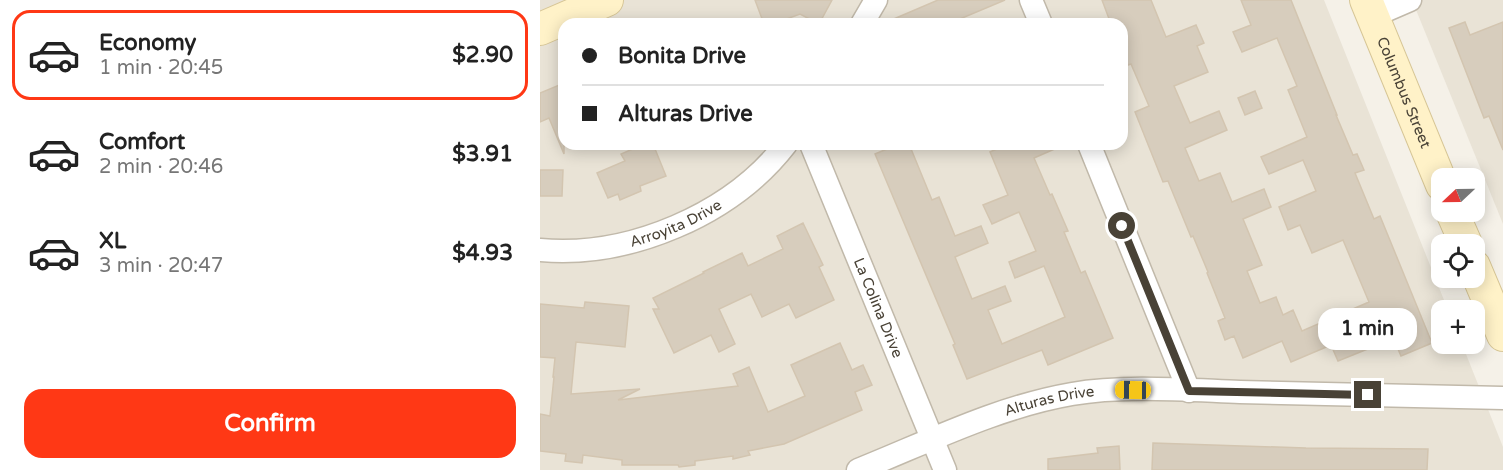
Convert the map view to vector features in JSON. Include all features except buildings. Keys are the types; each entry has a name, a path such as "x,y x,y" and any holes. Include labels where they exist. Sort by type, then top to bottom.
{"main road":[{"path":"564,18 607,0"},
{"name":"Columbus Street","path":"1369,8 1435,168"},
{"path":"540,28 558,20"},
{"path":"1483,288 1503,335"}],"street":[{"path":"866,18 876,0"},
{"path":"1031,0 1038,18"},
{"path":"1369,8 1410,0"},
{"name":"Arroyita Drive","path":"540,250 593,249 633,242 677,226 718,205 751,180 780,150"},
{"name":"La Colina Drive","path":"813,150 945,470"},
{"path":"1091,150 1189,391"},
{"name":"Alturas Drive","path":"858,470 994,415 1033,402 1073,394 1114,390 1503,398"}],"shaded area":[{"path":"540,0 1324,0 1431,268 1431,288 1439,288 1444,300 1431,300 1431,354 1466,354 1503,447 1503,470 540,470"},
{"path":"1412,0 1503,0 1503,224 1485,180 1485,168 1480,168"}],"route":[{"path":"1122,226 1189,391 1368,395"}]}
